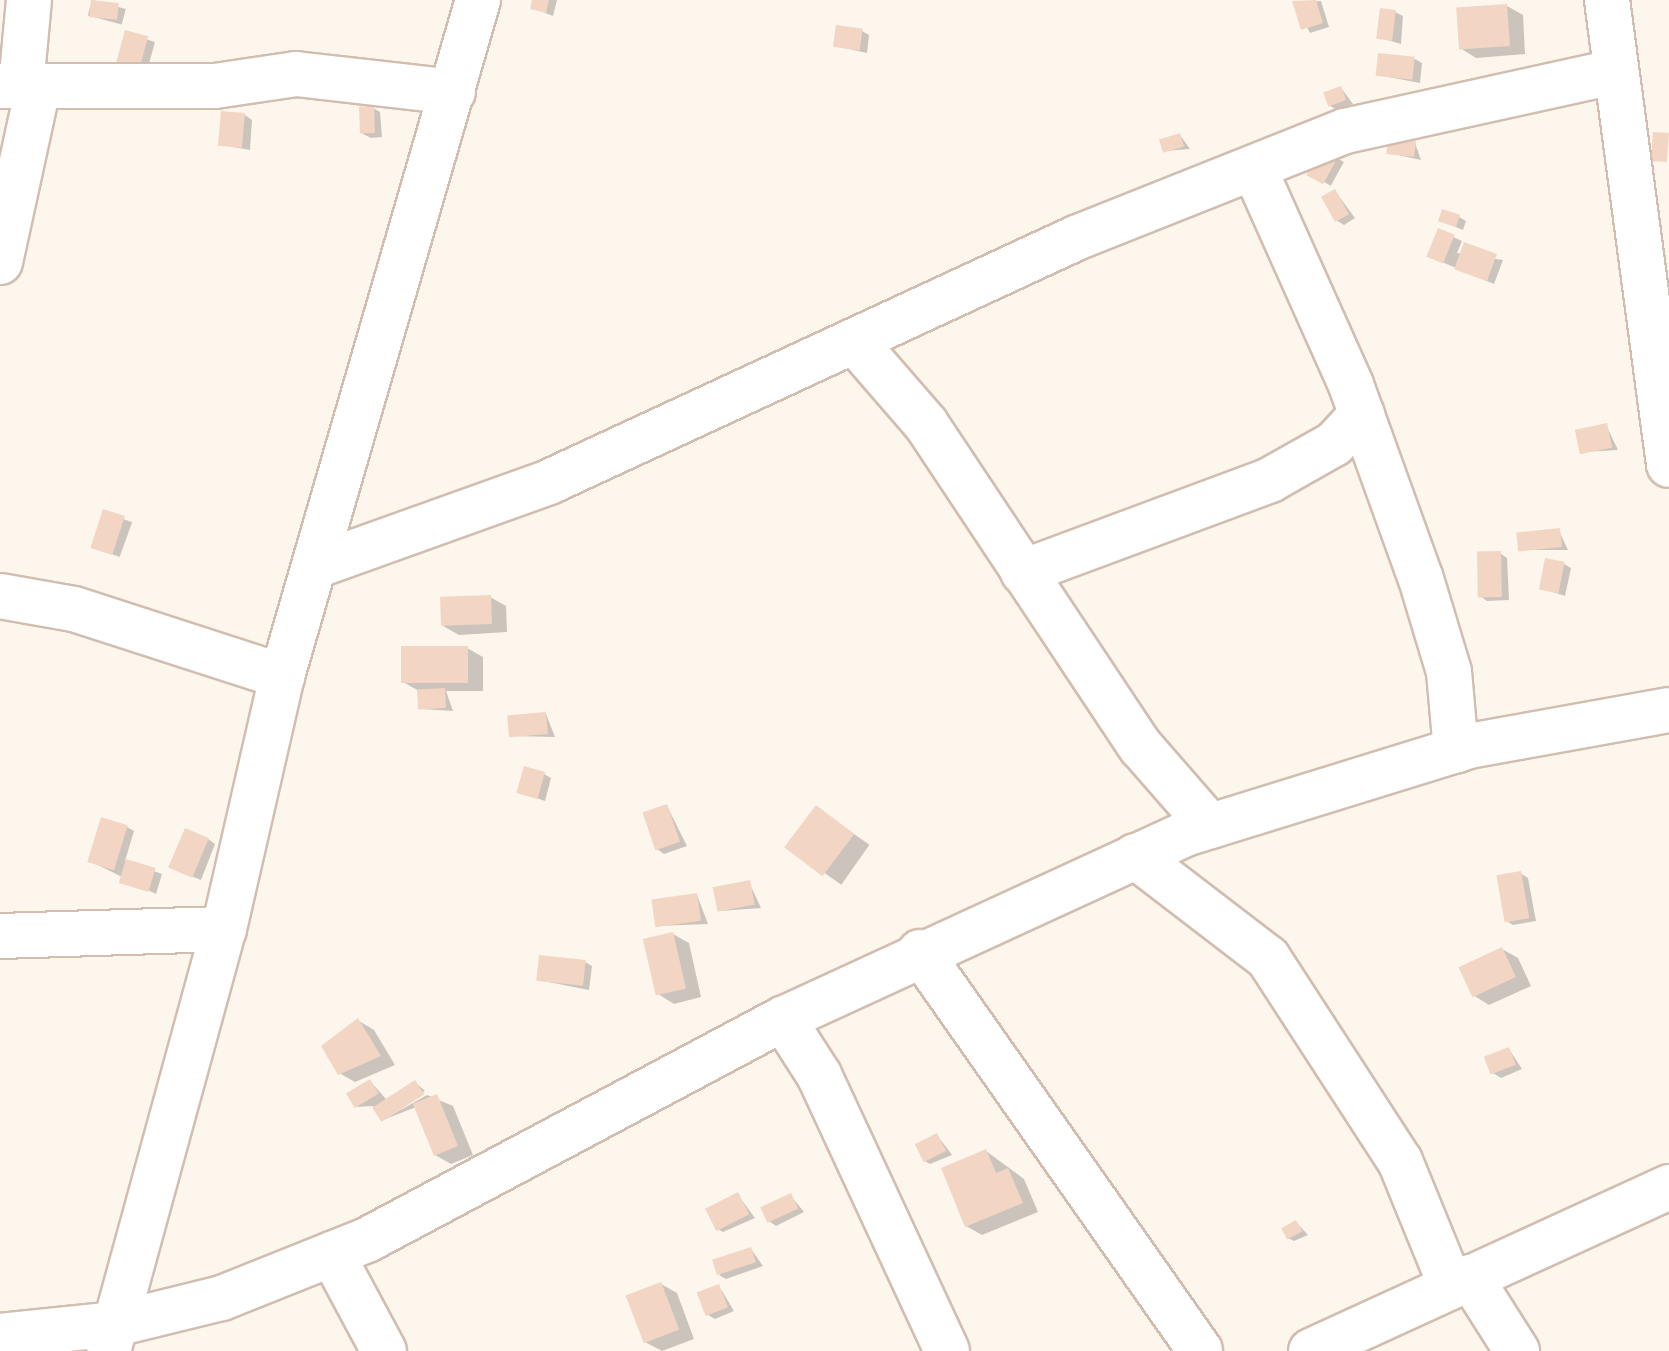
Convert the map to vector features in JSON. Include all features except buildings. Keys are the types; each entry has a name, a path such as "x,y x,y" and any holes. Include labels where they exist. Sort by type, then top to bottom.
{"street":[{"path":"0,262 29,0"},
{"path":"112,1338 224,929 282,676 478,0"},
{"path":"1607,0 1614,72 1669,465"},
{"path":"315,566 549,482 1076,238 1345,131 1450,102 1614,72"},
{"path":"20,86 215,86 296,74 453,92"},
{"path":"1254,168 1362,414 1449,672 1456,751"},
{"path":"855,342 926,424 1141,747 1210,826"},
{"path":"1023,572 1270,480 1334,444 1362,414"},
{"path":"0,596 74,609 282,676"},
{"path":"0,1336 112,1338 332,1254 783,1019 920,952 1210,826 1456,751 1669,710"},
{"path":"1135,856 1268,958 1400,1161 1460,1282 1517,1351"},
{"path":"0,936 224,929"},
{"path":"920,952 1200,1351"},
{"path":"783,1019 819,1075 947,1351"},
{"path":"1311,1351 1669,1187"},
{"path":"332,1254 384,1351"}]}
